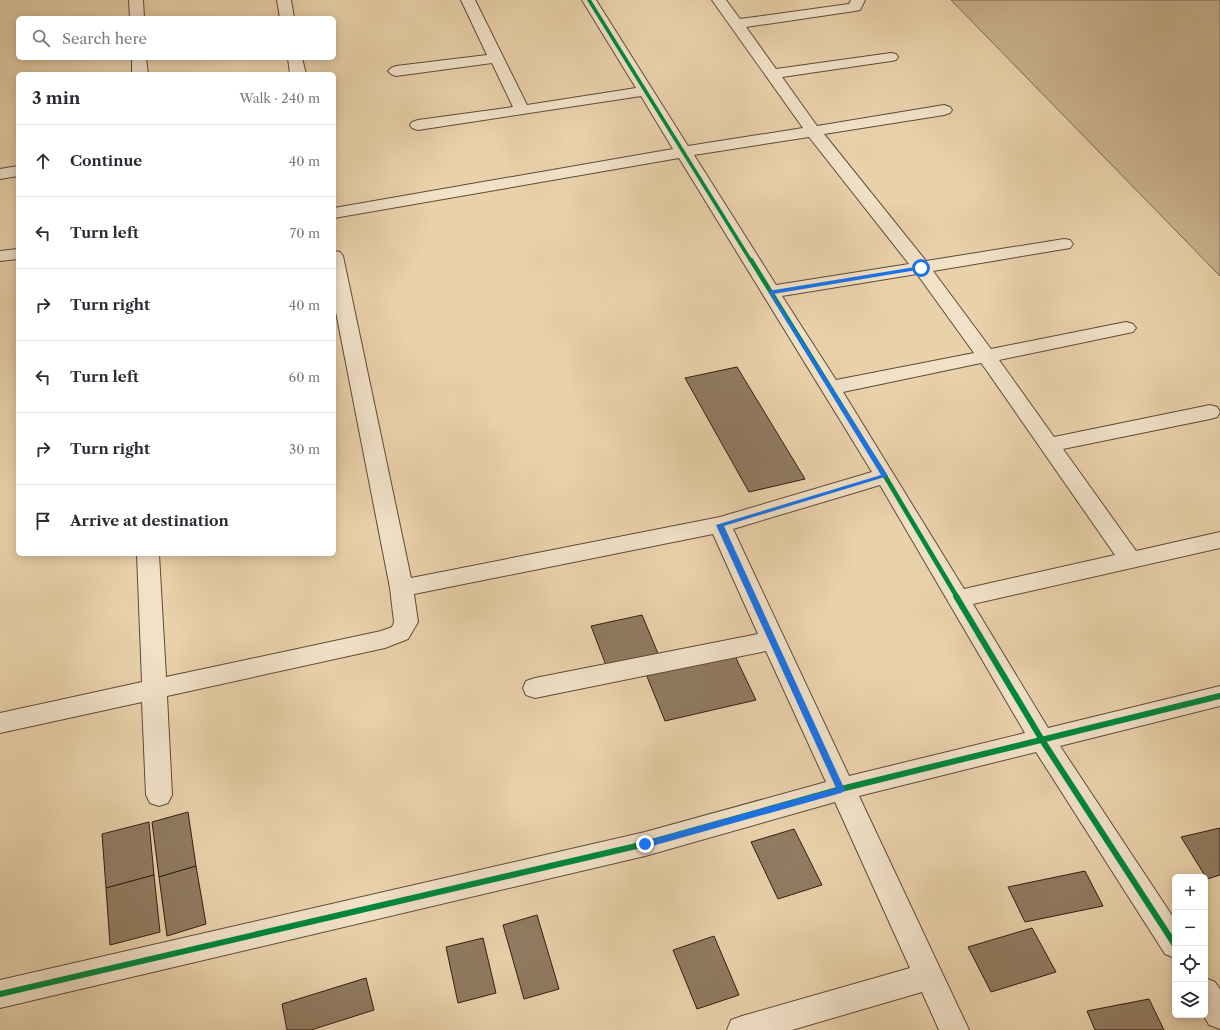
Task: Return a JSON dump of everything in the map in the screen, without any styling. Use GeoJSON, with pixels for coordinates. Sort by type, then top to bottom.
{"type":"FeatureCollection","features":[{"type":"Feature","properties":{"kind":"street"},"geometry":{"type":"LineString","coordinates":[[136,0],[137,16]]}},
{"type":"Feature","properties":{"kind":"street"},"geometry":{"type":"LineString","coordinates":[[284,0],[287,16]]}},
{"type":"Feature","properties":{"kind":"street"},"geometry":{"type":"LineString","coordinates":[[468,0],[522,110]]}},
{"type":"Feature","properties":{"kind":"street"},"geometry":{"type":"LineString","coordinates":[[588,0],[885,476],[1042,740],[1172,941]]}},
{"type":"Feature","properties":{"kind":"street"},"geometry":{"type":"LineString","coordinates":[[719,0],[813,131],[921,268],[987,357],[1130,560]]}},
{"type":"Feature","properties":{"kind":"street"},"geometry":{"type":"LineString","coordinates":[[736,24],[855,7],[858,0]]}},
{"type":"Feature","properties":{"kind":"street"},"geometry":{"type":"LineString","coordinates":[[772,74],[891,57]]}},
{"type":"Feature","properties":{"kind":"street"},"geometry":{"type":"LineString","coordinates":[[396,71],[497,58]]}},
{"type":"Feature","properties":{"kind":"street"},"geometry":{"type":"LineString","coordinates":[[139,60],[140,72]]}},
{"type":"Feature","properties":{"kind":"street"},"geometry":{"type":"LineString","coordinates":[[295,60],[298,72]]}},
{"type":"Feature","properties":{"kind":"street"},"geometry":{"type":"LineString","coordinates":[[418,124],[644,91]]}},
{"type":"Feature","properties":{"kind":"street"},"geometry":{"type":"LineString","coordinates":[[336,213],[683,152],[944,110]]}},
{"type":"Feature","properties":{"kind":"street"},"geometry":{"type":"LineString","coordinates":[[0,174],[16,171]]}},
{"type":"Feature","properties":{"kind":"street"},"geometry":{"type":"LineString","coordinates":[[770,292],[1064,244]]}},
{"type":"Feature","properties":{"kind":"street"},"geometry":{"type":"LineString","coordinates":[[0,256],[16,254]]}},
{"type":"Feature","properties":{"kind":"street"},"geometry":{"type":"LineString","coordinates":[[0,722],[386,639],[400,633],[406,622],[402,588],[336,266]]}},
{"type":"Feature","properties":{"kind":"street"},"geometry":{"type":"LineString","coordinates":[[830,388],[1126,328]]}},
{"type":"Feature","properties":{"kind":"street"},"geometry":{"type":"LineString","coordinates":[[1049,445],[1210,412]]}},
{"type":"Feature","properties":{"kind":"street"},"geometry":{"type":"LineString","coordinates":[[402,588],[720,525],[885,476]]}},
{"type":"Feature","properties":{"kind":"street"},"geometry":{"type":"LineString","coordinates":[[720,525],[841,790],[930,976],[954,1030]]}},
{"type":"Feature","properties":{"kind":"street"},"geometry":{"type":"LineString","coordinates":[[957,599],[1220,540]]}},
{"type":"Feature","properties":{"kind":"street"},"geometry":{"type":"LineString","coordinates":[[148,556],[159,795]]}},
{"type":"Feature","properties":{"kind":"street"},"geometry":{"type":"LineString","coordinates":[[535,688],[773,640]]}},
{"type":"Feature","properties":{"kind":"street"},"geometry":{"type":"LineString","coordinates":[[0,994],[645,844],[841,790],[1220,696]]}},
{"type":"Feature","properties":{"kind":"street"},"geometry":{"type":"LineString","coordinates":[[742,1030],[930,976]]}},
{"type":"Feature","properties":{"kind":"street"},"geometry":{"type":"LineString","coordinates":[[1208,997],[1220,1015]]}},
{"type":"Feature","properties":{"kind":"shaded area"},"geometry":{"type":"Polygon","coordinates":[[[951,0],[1220,0],[1220,276],[951,0]]]}},
{"type":"Feature","properties":{"kind":"building"},"geometry":{"type":"Polygon","coordinates":[[[737,367],[805,479],[749,492],[685,378],[737,367]]]}},
{"type":"Feature","properties":{"kind":"building"},"geometry":{"type":"Polygon","coordinates":[[[642,615],[659,656],[607,668],[591,626],[642,615]]]}},
{"type":"Feature","properties":{"kind":"building"},"geometry":{"type":"Polygon","coordinates":[[[734,654],[756,700],[665,721],[646,674],[734,654]]]}},
{"type":"Feature","properties":{"kind":"building"},"geometry":{"type":"Polygon","coordinates":[[[188,812],[196,866],[159,877],[152,822],[188,812]]]}},
{"type":"Feature","properties":{"kind":"building"},"geometry":{"type":"Polygon","coordinates":[[[149,822],[154,875],[106,888],[102,834],[149,822]]]}},
{"type":"Feature","properties":{"kind":"building"},"geometry":{"type":"Polygon","coordinates":[[[1220,828],[1220,875],[1208,879],[1208,874],[1204,874],[1181,837],[1220,828]]]}},
{"type":"Feature","properties":{"kind":"building"},"geometry":{"type":"Polygon","coordinates":[[[794,829],[822,885],[778,899],[751,842],[794,829]]]}},
{"type":"Feature","properties":{"kind":"building"},"geometry":{"type":"Polygon","coordinates":[[[196,866],[206,924],[167,936],[159,877],[196,866]]]}},
{"type":"Feature","properties":{"kind":"building"},"geometry":{"type":"Polygon","coordinates":[[[1085,871],[1103,906],[1025,922],[1008,887],[1085,871]]]}},
{"type":"Feature","properties":{"kind":"building"},"geometry":{"type":"Polygon","coordinates":[[[154,875],[160,932],[110,945],[106,888],[154,875]]]}},
{"type":"Feature","properties":{"kind":"building"},"geometry":{"type":"Polygon","coordinates":[[[537,915],[559,989],[524,999],[503,925],[537,915]]]}},
{"type":"Feature","properties":{"kind":"building"},"geometry":{"type":"Polygon","coordinates":[[[1032,928],[1056,972],[991,992],[968,947],[1032,928]]]}},
{"type":"Feature","properties":{"kind":"building"},"geometry":{"type":"Polygon","coordinates":[[[714,936],[739,995],[697,1009],[673,950],[714,936]]]}},
{"type":"Feature","properties":{"kind":"building"},"geometry":{"type":"Polygon","coordinates":[[[483,938],[496,993],[458,1003],[446,947],[483,938]]]}},
{"type":"Feature","properties":{"kind":"building"},"geometry":{"type":"Polygon","coordinates":[[[366,978],[374,1010],[311,1030],[287,1030],[282,1004],[366,978]]]}},
{"type":"Feature","properties":{"kind":"building"},"geometry":{"type":"Polygon","coordinates":[[[1149,999],[1164,1030],[1095,1030],[1087,1011],[1149,999]]]}},
{"type":"Feature","properties":{"kind":"cycle path"},"geometry":{"type":"LineString","coordinates":[[589,0],[885,476],[1042,740],[1172,940]]}},
{"type":"Feature","properties":{"kind":"cycle path"},"geometry":{"type":"LineString","coordinates":[[0,994],[645,844],[841,789],[1220,696]]}},
{"type":"Feature","properties":{"kind":"route"},"geometry":{"type":"LineString","coordinates":[[645,844],[841,790],[720,525],[885,476],[770,292],[921,268]]}}]}
